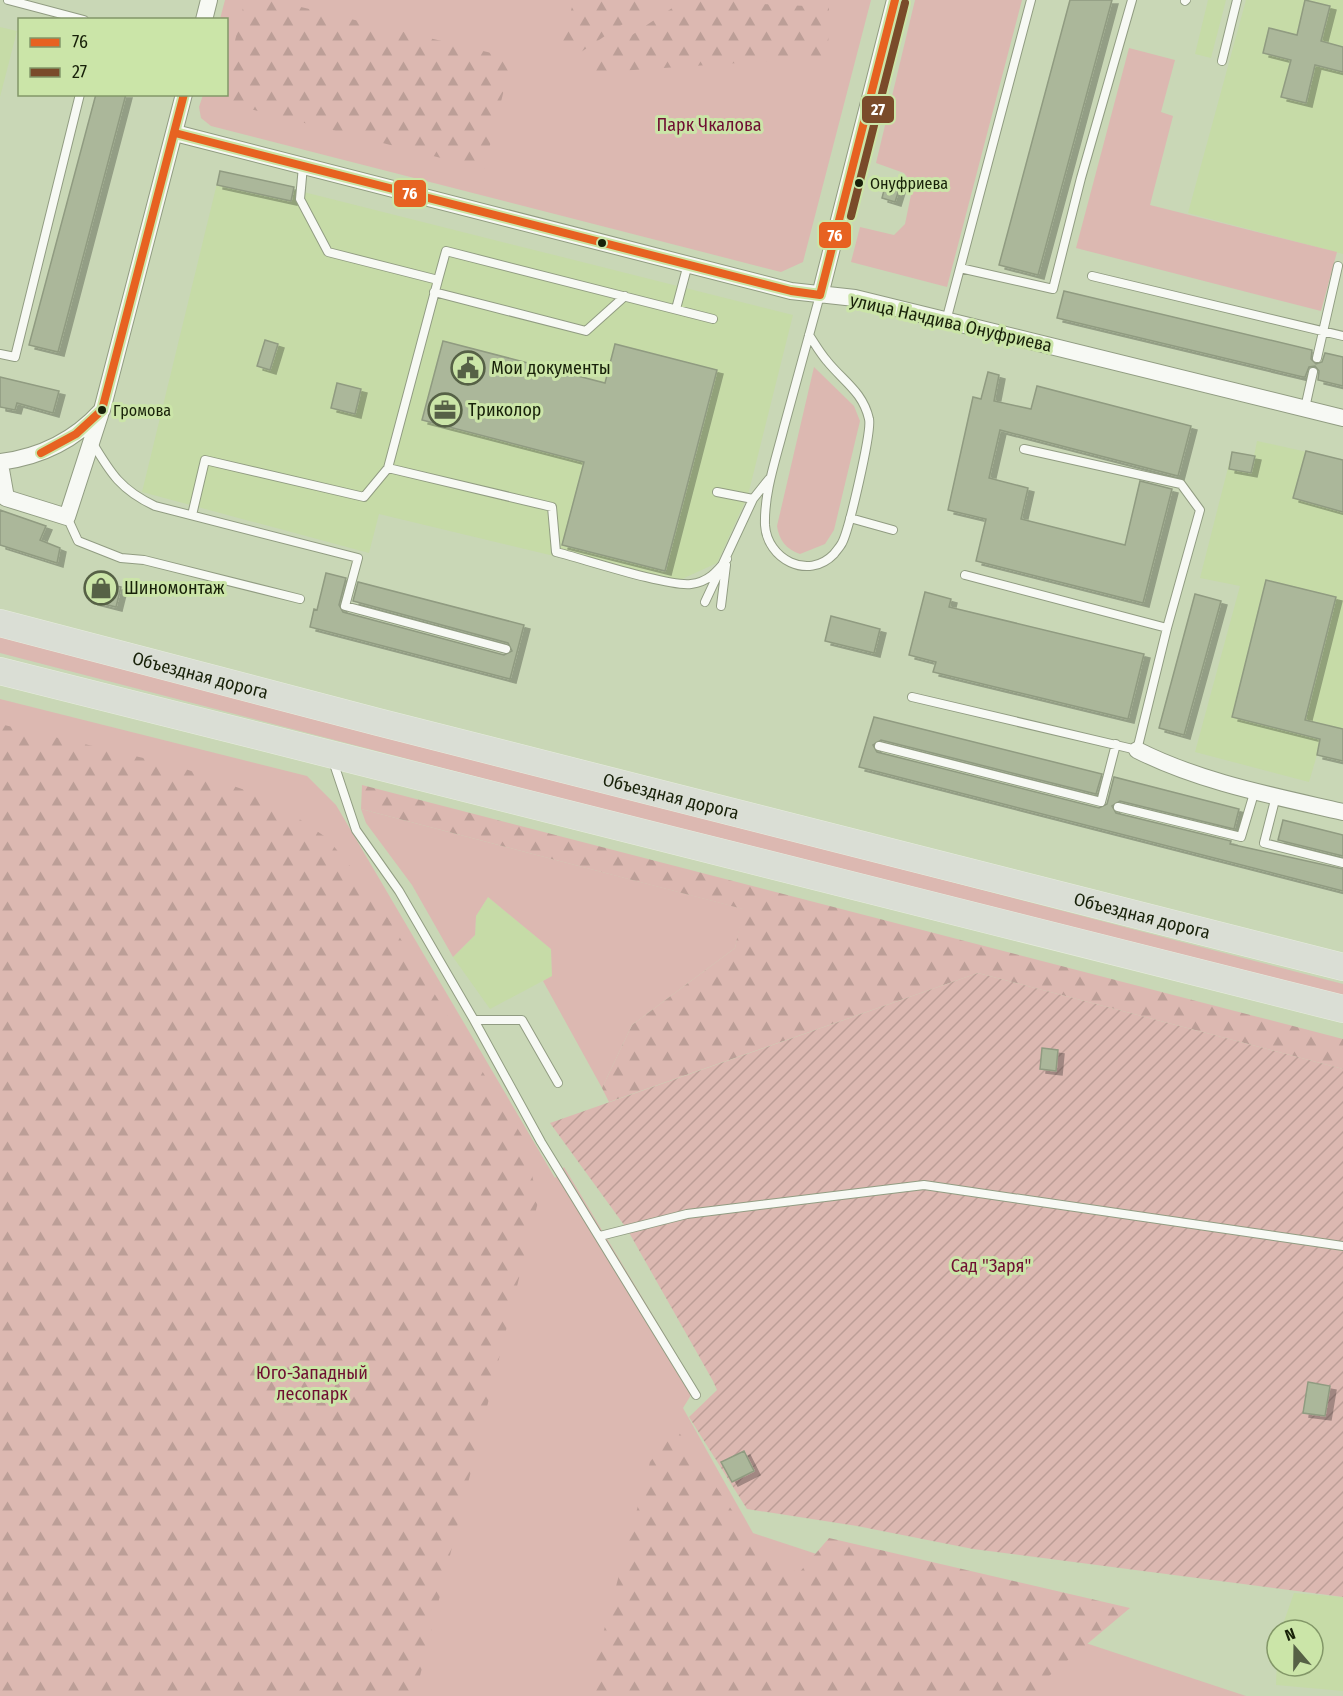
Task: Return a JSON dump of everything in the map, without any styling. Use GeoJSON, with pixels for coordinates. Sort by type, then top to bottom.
{"type":"FeatureCollection","features":[{"type":"Feature","properties":{"kind":"main road","name":"Объездная дорога"},"geometry":{"type":"LineString","coordinates":[[0,623],[390,725],[1343,967]]}},
{"type":"Feature","properties":{"kind":"main road"},"geometry":{"type":"LineString","coordinates":[[0,671],[332,758],[968,912],[1343,1009]]}},
{"type":"Feature","properties":{"kind":"street"},"geometry":{"type":"LineString","coordinates":[[204,18],[209,0]]}},
{"type":"Feature","properties":{"kind":"street"},"geometry":{"type":"LineString","coordinates":[[820,295],[896,0]]}},
{"type":"Feature","properties":{"kind":"street"},"geometry":{"type":"LineString","coordinates":[[102,410],[76,434],[41,453],[0,463],[2,488],[6,498],[67,518],[102,410],[184,96]]}},
{"type":"Feature","properties":{"kind":"street","name":"улица Начдива Онуфриева"},"geometry":{"type":"LineString","coordinates":[[175,133],[791,291],[855,298],[1343,418]]}},
{"type":"Feature","properties":{"kind":"street"},"geometry":{"type":"LineString","coordinates":[[1137,750],[1168,766],[1343,812]]}},
{"type":"Feature","properties":{"kind":"lane"},"geometry":{"type":"LineString","coordinates":[[8,0],[76,18]]}},
{"type":"Feature","properties":{"kind":"lane"},"geometry":{"type":"LineString","coordinates":[[946,321],[1031,0]]}},
{"type":"Feature","properties":{"kind":"lane"},"geometry":{"type":"LineString","coordinates":[[960,268],[1053,289],[1081,178],[1132,0]]}},
{"type":"Feature","properties":{"kind":"lane"},"geometry":{"type":"LineString","coordinates":[[1222,61],[1237,0]]}},
{"type":"Feature","properties":{"kind":"lane"},"geometry":{"type":"LineString","coordinates":[[0,354],[15,357],[80,96]]}},
{"type":"Feature","properties":{"kind":"lane"},"geometry":{"type":"LineString","coordinates":[[303,166],[300,199],[328,252],[438,280]]}},
{"type":"Feature","properties":{"kind":"lane"},"geometry":{"type":"LineString","coordinates":[[192,516],[205,460],[364,496],[388,468],[446,251],[713,319]]}},
{"type":"Feature","properties":{"kind":"lane"},"geometry":{"type":"LineString","coordinates":[[676,309],[688,264]]}},
{"type":"Feature","properties":{"kind":"lane"},"geometry":{"type":"LineString","coordinates":[[1317,358],[1338,266]]}},
{"type":"Feature","properties":{"kind":"lane"},"geometry":{"type":"LineString","coordinates":[[1092,276],[1343,336]]}},
{"type":"Feature","properties":{"kind":"lane"},"geometry":{"type":"LineString","coordinates":[[434,292],[586,331],[625,296]]}},
{"type":"Feature","properties":{"kind":"lane"},"geometry":{"type":"LineString","coordinates":[[809,335],[827,362],[859,393],[870,421],[850,518],[842,543],[832,556],[814,566],[798,566],[782,560],[772,547],[765,528],[766,504],[771,476],[809,335],[820,295]]}},
{"type":"Feature","properties":{"kind":"lane"},"geometry":{"type":"LineString","coordinates":[[1305,408],[1313,372]]}},
{"type":"Feature","properties":{"kind":"lane"},"geometry":{"type":"LineString","coordinates":[[92,442],[108,469],[132,495],[155,506],[358,558],[345,606],[506,649]]}},
{"type":"Feature","properties":{"kind":"lane"},"geometry":{"type":"LineString","coordinates":[[912,697],[1137,750],[1167,628],[1200,510],[1181,484],[1024,449]]}},
{"type":"Feature","properties":{"kind":"lane"},"geometry":{"type":"LineString","coordinates":[[388,468],[552,507],[556,552],[679,584],[701,582],[710,577],[727,559]]}},
{"type":"Feature","properties":{"kind":"lane"},"geometry":{"type":"LineString","coordinates":[[705,602],[753,499],[771,476]]}},
{"type":"Feature","properties":{"kind":"lane"},"geometry":{"type":"LineString","coordinates":[[717,492],[753,499]]}},
{"type":"Feature","properties":{"kind":"lane"},"geometry":{"type":"LineString","coordinates":[[67,518],[78,541],[121,558],[144,560],[300,599]]}},
{"type":"Feature","properties":{"kind":"lane"},"geometry":{"type":"LineString","coordinates":[[850,518],[893,530]]}},
{"type":"Feature","properties":{"kind":"lane"},"geometry":{"type":"LineString","coordinates":[[721,606],[727,559]]}},
{"type":"Feature","properties":{"kind":"lane"},"geometry":{"type":"LineString","coordinates":[[965,575],[1167,628]]}},
{"type":"Feature","properties":{"kind":"lane"},"geometry":{"type":"LineString","coordinates":[[879,746],[1101,802],[1116,744]]}},
{"type":"Feature","properties":{"kind":"lane"},"geometry":{"type":"LineString","coordinates":[[332,758],[357,830],[399,891],[474,1020],[540,1142],[696,1395]]}},
{"type":"Feature","properties":{"kind":"lane"},"geometry":{"type":"LineString","coordinates":[[1118,807],[1241,837],[1255,790]]}},
{"type":"Feature","properties":{"kind":"lane"},"geometry":{"type":"LineString","coordinates":[[1276,796],[1264,843],[1343,863]]}},
{"type":"Feature","properties":{"kind":"lane"},"geometry":{"type":"LineString","coordinates":[[474,1020],[522,1020],[558,1083]]}},
{"type":"Feature","properties":{"kind":"lane"},"geometry":{"type":"LineString","coordinates":[[600,1236],[687,1214],[924,1185],[1343,1246]]}},
{"type":"Feature","properties":{"kind":"shaded area"},"geometry":{"type":"Polygon","coordinates":[[[1208,0],[1226,0],[1211,58],[1195,54],[1208,0]]]}},
{"type":"Feature","properties":{"kind":"shaded area"},"geometry":{"type":"Polygon","coordinates":[[[1246,0],[1343,0],[1343,254],[1188,213],[1246,0]]]}},
{"type":"Feature","properties":{"kind":"shaded area"},"geometry":{"type":"Polygon","coordinates":[[[0,27],[17,31],[0,97],[0,27]]]}},
{"type":"Feature","properties":{"kind":"shaded area"},"geometry":{"type":"Polygon","coordinates":[[[220,171],[793,315],[748,495],[717,563],[671,584],[379,514],[369,553],[142,492],[220,171]]]}},
{"type":"Feature","properties":{"kind":"shaded area"},"geometry":{"type":"Polygon","coordinates":[[[1257,441],[1343,460],[1343,761],[1317,755],[1309,782],[1195,752],[1240,586],[1200,578],[1232,452],[1254,456],[1257,441]]]}},
{"type":"Feature","properties":{"kind":"shaded area"},"geometry":{"type":"Polygon","coordinates":[[[488,897],[551,949],[552,976],[490,1009],[453,957],[475,935],[476,916],[488,897]]]}},
{"type":"Feature","properties":{"kind":"shaded area"},"geometry":{"type":"Polygon","coordinates":[[[1294,1593],[1343,1597],[1343,1691],[1276,1685],[1276,1678],[1325,1678],[1325,1618],[1285,1618],[1294,1593]]]}},
{"type":"Feature","properties":{"kind":"green space","name":"Парк Чкалова"},"geometry":{"type":"Polygon","coordinates":[[[225,0],[871,0],[803,262],[781,272],[211,126],[201,118],[199,107],[203,96],[228,96],[228,18],[220,18],[225,0]]]}},
{"type":"Feature","properties":{"kind":"green space"},"geometry":{"type":"Polygon","coordinates":[[[245,0],[272,0],[512,58],[484,169],[219,101],[221,96],[228,96],[228,69],[245,0]]]}},
{"type":"Feature","properties":{"kind":"green space"},"geometry":{"type":"Polygon","coordinates":[[[574,0],[659,0],[554,70],[574,0]]]}},
{"type":"Feature","properties":{"kind":"green space"},"geometry":{"type":"Polygon","coordinates":[[[684,0],[742,0],[739,3],[829,7],[828,57],[574,74],[684,0]]]}},
{"type":"Feature","properties":{"kind":"green space"},"geometry":{"type":"Polygon","coordinates":[[[915,0],[1022,0],[947,287],[851,262],[860,227],[894,235],[905,224],[913,185],[904,173],[876,163],[915,0]]]}},
{"type":"Feature","properties":{"kind":"green space"},"geometry":{"type":"Polygon","coordinates":[[[1129,48],[1175,60],[1161,112],[1173,116],[1150,205],[1337,252],[1321,311],[1076,248],[1129,48]]]}},
{"type":"Feature","properties":{"kind":"green space"},"geometry":{"type":"Polygon","coordinates":[[[814,367],[854,406],[860,421],[834,530],[825,544],[800,554],[784,543],[779,536],[777,526],[814,367]]]}},
{"type":"Feature","properties":{"kind":"green space"},"geometry":{"type":"Polygon","coordinates":[[[0,634],[1343,984],[1343,1002],[0,653],[0,634]]]}},
{"type":"Feature","properties":{"kind":"green space","name":"Юго-Западный лесопарк"},"geometry":{"type":"Polygon","coordinates":[[[0,699],[307,776],[336,805],[555,1178],[564,1167],[696,1387],[683,1408],[753,1533],[1246,1696],[0,1696],[0,699]]]}},
{"type":"Feature","properties":{"kind":"green space","name":"Юго-Западный лесопарк"},"geometry":{"type":"Polygon","coordinates":[[[0,724],[177,766],[270,799],[327,838],[373,894],[524,1139],[538,1202],[415,1696],[0,1696],[0,724]]]}},
{"type":"Feature","properties":{"kind":"green space"},"geometry":{"type":"Polygon","coordinates":[[[362,785],[1343,1039],[1343,1069],[978,973],[609,1102],[602,1088],[632,1025],[735,948],[743,909],[361,809],[362,785]]]}},
{"type":"Feature","properties":{"kind":"green space"},"geometry":{"type":"Polygon","coordinates":[[[361,809],[744,909],[735,948],[632,1025],[602,1088],[543,981],[552,976],[551,949],[488,897],[476,916],[475,935],[453,957],[412,885],[366,823],[361,809]]]}},
{"type":"Feature","properties":{"kind":"green space","name":"Сад \"Заря\""},"geometry":{"type":"Polygon","coordinates":[[[978,973],[1343,1069],[1343,1597],[973,1549],[857,1526],[747,1509],[689,1417],[717,1390],[713,1381],[627,1229],[550,1123],[978,973]]]}},
{"type":"Feature","properties":{"kind":"green space"},"geometry":{"type":"Polygon","coordinates":[[[676,1428],[742,1525],[798,1574],[829,1538],[1130,1608],[1049,1676],[1060,1696],[586,1696],[650,1462],[676,1428]]]}},
{"type":"Feature","properties":{"kind":"building"},"geometry":{"type":"Polygon","coordinates":[[[1070,0],[1112,0],[1038,275],[999,265],[1070,0]]]}},
{"type":"Feature","properties":{"kind":"building"},"geometry":{"type":"Polygon","coordinates":[[[1305,0],[1330,6],[1321,41],[1343,47],[1343,72],[1315,65],[1306,103],[1281,97],[1291,60],[1263,53],[1269,28],[1297,35],[1305,0]]]}},
{"type":"Feature","properties":{"kind":"building"},"geometry":{"type":"Polygon","coordinates":[[[95,96],[125,96],[58,352],[29,345],[95,96]]]}},
{"type":"Feature","properties":{"kind":"building"},"geometry":{"type":"Polygon","coordinates":[[[220,171],[294,187],[291,201],[217,185],[220,171]]]}},
{"type":"Feature","properties":{"kind":"building"},"geometry":{"type":"Polygon","coordinates":[[[887,179],[901,183],[895,202],[882,198],[887,179]]]}},
{"type":"Feature","properties":{"kind":"building"},"geometry":{"type":"Polygon","coordinates":[[[1064,291],[1312,350],[1311,359],[1316,364],[1322,362],[1325,353],[1343,357],[1343,386],[1318,380],[1319,371],[1315,366],[1309,367],[1303,377],[1057,318],[1064,291]]]}},
{"type":"Feature","properties":{"kind":"building"},"geometry":{"type":"Polygon","coordinates":[[[265,340],[278,344],[270,370],[257,366],[265,340]]]}},
{"type":"Feature","properties":{"kind":"building"},"geometry":{"type":"Polygon","coordinates":[[[443,341],[605,383],[615,344],[717,370],[665,571],[562,545],[584,462],[422,420],[443,341]]]}},
{"type":"Feature","properties":{"kind":"building"},"geometry":{"type":"Polygon","coordinates":[[[988,372],[999,375],[994,401],[1031,409],[1037,386],[1191,426],[1178,476],[1000,430],[989,478],[1028,488],[1021,519],[1125,545],[1140,481],[1172,489],[1143,603],[976,561],[986,519],[948,510],[973,397],[981,399],[988,372]]]}},
{"type":"Feature","properties":{"kind":"building"},"geometry":{"type":"Polygon","coordinates":[[[0,377],[59,391],[53,413],[17,403],[15,410],[0,407],[0,377]]]}},
{"type":"Feature","properties":{"kind":"building"},"geometry":{"type":"Polygon","coordinates":[[[337,383],[361,389],[355,414],[331,408],[337,383]]]}},
{"type":"Feature","properties":{"kind":"building"},"geometry":{"type":"Polygon","coordinates":[[[1306,451],[1343,460],[1343,512],[1293,498],[1306,451]]]}},
{"type":"Feature","properties":{"kind":"building"},"geometry":{"type":"Polygon","coordinates":[[[1232,452],[1255,456],[1251,473],[1229,469],[1232,452]]]}},
{"type":"Feature","properties":{"kind":"building"},"geometry":{"type":"Polygon","coordinates":[[[0,510],[46,526],[40,540],[60,548],[57,563],[0,545],[0,510]]]}},
{"type":"Feature","properties":{"kind":"building"},"geometry":{"type":"Polygon","coordinates":[[[326,573],[346,578],[339,605],[343,612],[504,655],[512,651],[508,643],[353,601],[358,582],[524,625],[510,679],[310,627],[314,609],[317,610],[326,573]]]}},
{"type":"Feature","properties":{"kind":"building"},"geometry":{"type":"Polygon","coordinates":[[[1266,580],[1336,597],[1305,720],[1343,729],[1343,761],[1317,755],[1320,739],[1232,717],[1266,580]]]}},
{"type":"Feature","properties":{"kind":"building"},"geometry":{"type":"Polygon","coordinates":[[[98,581],[121,587],[116,607],[92,601],[98,581]]]}},
{"type":"Feature","properties":{"kind":"building"},"geometry":{"type":"Polygon","coordinates":[[[925,592],[951,599],[949,607],[1144,654],[1128,719],[933,672],[936,662],[909,655],[925,592]]]}},
{"type":"Feature","properties":{"kind":"building"},"geometry":{"type":"Polygon","coordinates":[[[1195,594],[1221,601],[1184,735],[1159,728],[1195,594]]]}},
{"type":"Feature","properties":{"kind":"building"},"geometry":{"type":"Polygon","coordinates":[[[831,616],[880,629],[874,653],[825,641],[831,616]]]}},
{"type":"Feature","properties":{"kind":"building"},"geometry":{"type":"Polygon","coordinates":[[[874,717],[1102,774],[1096,794],[881,740],[873,745],[877,752],[1099,808],[1107,804],[1114,777],[1239,809],[1234,829],[1120,801],[1112,806],[1116,813],[1231,841],[1230,844],[1343,869],[1343,891],[859,767],[874,717]]]}},
{"type":"Feature","properties":{"kind":"building"},"geometry":{"type":"Polygon","coordinates":[[[1283,820],[1343,835],[1343,856],[1278,840],[1283,820]]]}},
{"type":"Feature","properties":{"kind":"building"},"geometry":{"type":"Polygon","coordinates":[[[1042,1048],[1058,1050],[1056,1071],[1040,1069],[1042,1048]]]}},
{"type":"Feature","properties":{"kind":"building"},"geometry":{"type":"Polygon","coordinates":[[[1308,1382],[1330,1386],[1325,1416],[1303,1413],[1308,1382]]]}},
{"type":"Feature","properties":{"kind":"building"},"geometry":{"type":"Polygon","coordinates":[[[744,1451],[754,1471],[732,1482],[721,1462],[744,1451]]]}},
{"type":"Feature","properties":{"kind":"transit line","name":"76"},"geometry":{"type":"LineString","coordinates":[[175,133],[791,291],[820,295],[895,0]]}},
{"type":"Feature","properties":{"kind":"transit line","name":"27"},"geometry":{"type":"LineString","coordinates":[[851,216],[905,3]]}},
{"type":"Feature","properties":{"kind":"transit line","name":"76"},"geometry":{"type":"LineString","coordinates":[[41,453],[76,434],[102,410],[183,96]]}},
{"type":"Feature","properties":{"kind":"place","name":"Онуфриева"},"geometry":{"type":"Point","coordinates":[859,183]}},
{"type":"Feature","properties":{"kind":"place","name":"Мои документы"},"geometry":{"type":"Point","coordinates":[468,368]}},
{"type":"Feature","properties":{"kind":"place","name":"Громова"},"geometry":{"type":"Point","coordinates":[102,410]}},
{"type":"Feature","properties":{"kind":"place","name":"Триколор"},"geometry":{"type":"Point","coordinates":[445,410]}},
{"type":"Feature","properties":{"kind":"place","name":"Шиномонтаж"},"geometry":{"type":"Point","coordinates":[101,588]}}]}
